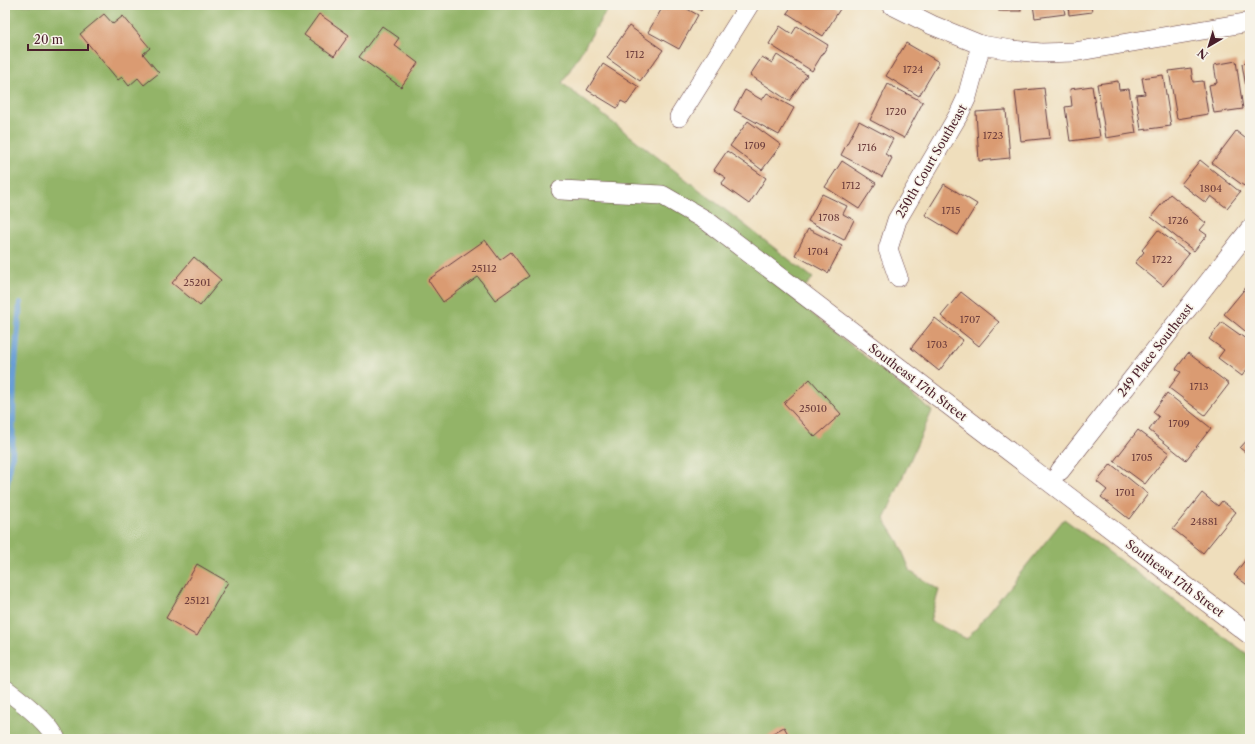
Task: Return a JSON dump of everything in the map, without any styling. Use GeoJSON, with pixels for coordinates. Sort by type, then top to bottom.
{"type":"FeatureCollection","features":[{"type":"Feature","properties":{"kind":"street"},"geometry":{"type":"LineString","coordinates":[[679,117],[749,5]]}},
{"type":"Feature","properties":{"kind":"street"},"geometry":{"type":"LineString","coordinates":[[892,5],[932,25],[982,44],[1012,50],[1041,53],[1074,52],[1250,22]]}},
{"type":"Feature","properties":{"kind":"street","name":"250th Court Southeast"},"geometry":{"type":"LineString","coordinates":[[898,276],[888,249],[896,220],[959,114],[967,97],[982,44]]}},
{"type":"Feature","properties":{"kind":"street","name":"Southeast 17th Street"},"geometry":{"type":"LineString","coordinates":[[561,190],[662,195],[707,221],[1250,636]]}},
{"type":"Feature","properties":{"kind":"street","name":"249 Place Southeast"},"geometry":{"type":"LineString","coordinates":[[1060,471],[1250,229]]}},
{"type":"Feature","properties":{"kind":"street"},"geometry":{"type":"LineString","coordinates":[[5,688],[53,732],[56,739]]}},
{"type":"Feature","properties":{"kind":"green space"},"geometry":{"type":"Polygon","coordinates":[[[5,5],[610,5],[562,83],[813,278],[794,299],[932,411],[884,519],[898,541],[911,572],[939,590],[930,621],[967,639],[1064,519],[1250,656],[1250,739],[5,739],[5,5]]]}},
{"type":"Feature","properties":{"kind":"building"},"geometry":{"type":"Polygon","coordinates":[[[664,5],[680,5],[698,15],[679,49],[648,32],[664,5]]]}},
{"type":"Feature","properties":{"kind":"building"},"geometry":{"type":"Polygon","coordinates":[[[692,5],[705,5],[701,11],[692,5]]]}},
{"type":"Feature","properties":{"kind":"building"},"geometry":{"type":"Polygon","coordinates":[[[793,5],[833,5],[840,9],[823,36],[787,13],[793,5]]]}},
{"type":"Feature","properties":{"kind":"building"},"geometry":{"type":"Polygon","coordinates":[[[999,5],[1021,5],[1021,11],[999,11],[999,5]]]}},
{"type":"Feature","properties":{"kind":"building"},"geometry":{"type":"Polygon","coordinates":[[[1033,5],[1063,5],[1065,14],[1035,18],[1033,5]]]}},
{"type":"Feature","properties":{"kind":"building"},"geometry":{"type":"Polygon","coordinates":[[[1068,5],[1091,5],[1092,12],[1069,15],[1068,5]]]}},
{"type":"Feature","properties":{"kind":"building"},"geometry":{"type":"Polygon","coordinates":[[[104,14],[113,24],[123,16],[150,48],[143,54],[159,73],[144,85],[138,78],[129,86],[122,77],[118,80],[80,34],[104,14]]]}},
{"type":"Feature","properties":{"kind":"building"},"geometry":{"type":"Polygon","coordinates":[[[319,14],[349,35],[334,56],[304,35],[319,14]]]}},
{"type":"Feature","properties":{"kind":"building"},"geometry":{"type":"Polygon","coordinates":[[[382,26],[399,38],[394,45],[418,63],[401,87],[359,57],[382,26]]]}},
{"type":"Feature","properties":{"kind":"building"},"geometry":{"type":"Polygon","coordinates":[[[629,26],[663,50],[640,81],[607,58],[629,26]]]}},
{"type":"Feature","properties":{"kind":"building"},"geometry":{"type":"Polygon","coordinates":[[[780,26],[792,34],[797,26],[828,45],[812,71],[769,44],[780,26]]]}},
{"type":"Feature","properties":{"kind":"building"},"geometry":{"type":"Polygon","coordinates":[[[906,43],[939,62],[919,96],[886,76],[906,43]]]}},
{"type":"Feature","properties":{"kind":"building"},"geometry":{"type":"Polygon","coordinates":[[[777,55],[807,75],[789,101],[750,75],[762,57],[772,63],[777,55]]]}},
{"type":"Feature","properties":{"kind":"building"},"geometry":{"type":"Polygon","coordinates":[[[1236,61],[1243,109],[1214,113],[1209,85],[1217,83],[1214,65],[1236,61]]]}},
{"type":"Feature","properties":{"kind":"building"},"geometry":{"type":"Polygon","coordinates":[[[1250,62],[1250,105],[1249,105],[1242,64],[1250,62]]]}},
{"type":"Feature","properties":{"kind":"building"},"geometry":{"type":"Polygon","coordinates":[[[603,64],[639,87],[627,104],[621,101],[617,108],[587,90],[603,64]]]}},
{"type":"Feature","properties":{"kind":"building"},"geometry":{"type":"Polygon","coordinates":[[[1191,68],[1193,82],[1203,81],[1208,114],[1177,119],[1169,71],[1191,68]]]}},
{"type":"Feature","properties":{"kind":"building"},"geometry":{"type":"Polygon","coordinates":[[[1163,75],[1171,126],[1141,130],[1136,95],[1145,94],[1142,78],[1163,75]]]}},
{"type":"Feature","properties":{"kind":"building"},"geometry":{"type":"Polygon","coordinates":[[[1118,81],[1119,90],[1129,89],[1136,133],[1106,138],[1097,84],[1118,81]]]}},
{"type":"Feature","properties":{"kind":"building"},"geometry":{"type":"Polygon","coordinates":[[[888,84],[923,102],[904,138],[870,120],[888,84]]]}},
{"type":"Feature","properties":{"kind":"building"},"geometry":{"type":"Polygon","coordinates":[[[1092,86],[1100,137],[1070,141],[1065,107],[1072,106],[1070,89],[1092,86]]]}},
{"type":"Feature","properties":{"kind":"building"},"geometry":{"type":"Polygon","coordinates":[[[1044,88],[1050,138],[1021,141],[1015,91],[1044,88]]]}},
{"type":"Feature","properties":{"kind":"building"},"geometry":{"type":"Polygon","coordinates":[[[745,90],[762,100],[767,93],[794,108],[779,135],[734,110],[745,90]]]}},
{"type":"Feature","properties":{"kind":"building"},"geometry":{"type":"Polygon","coordinates":[[[1006,110],[1010,158],[979,161],[976,112],[1006,110]]]}},
{"type":"Feature","properties":{"kind":"building"},"geometry":{"type":"Polygon","coordinates":[[[748,121],[781,145],[762,170],[730,146],[748,121]]]}},
{"type":"Feature","properties":{"kind":"building"},"geometry":{"type":"Polygon","coordinates":[[[859,121],[893,139],[885,154],[892,158],[882,177],[841,155],[859,121]]]}},
{"type":"Feature","properties":{"kind":"building"},"geometry":{"type":"Polygon","coordinates":[[[1236,131],[1250,142],[1250,178],[1244,186],[1212,163],[1236,131]]]}},
{"type":"Feature","properties":{"kind":"building"},"geometry":{"type":"Polygon","coordinates":[[[727,151],[766,178],[749,204],[721,184],[726,178],[714,170],[727,151]]]}},
{"type":"Feature","properties":{"kind":"building"},"geometry":{"type":"Polygon","coordinates":[[[1200,160],[1240,192],[1227,208],[1211,196],[1206,203],[1181,184],[1200,160]]]}},
{"type":"Feature","properties":{"kind":"building"},"geometry":{"type":"Polygon","coordinates":[[[842,161],[876,183],[859,209],[825,187],[842,161]]]}},
{"type":"Feature","properties":{"kind":"building"},"geometry":{"type":"Polygon","coordinates":[[[944,184],[977,204],[958,235],[925,215],[944,184]]]}},
{"type":"Feature","properties":{"kind":"building"},"geometry":{"type":"Polygon","coordinates":[[[822,194],[847,206],[843,214],[854,220],[844,240],[808,221],[822,194]]]}},
{"type":"Feature","properties":{"kind":"building"},"geometry":{"type":"Polygon","coordinates":[[[1170,194],[1206,223],[1200,230],[1207,235],[1194,251],[1151,217],[1170,194]]]}},
{"type":"Feature","properties":{"kind":"building"},"geometry":{"type":"Polygon","coordinates":[[[808,229],[842,246],[828,273],[795,255],[808,229]]]}},
{"type":"Feature","properties":{"kind":"building"},"geometry":{"type":"Polygon","coordinates":[[[1158,230],[1189,254],[1163,286],[1135,263],[1144,252],[1142,250],[1158,230]]]}},
{"type":"Feature","properties":{"kind":"building"},"geometry":{"type":"Polygon","coordinates":[[[485,240],[500,260],[511,252],[529,276],[495,300],[478,277],[443,302],[428,280],[485,240]]]}},
{"type":"Feature","properties":{"kind":"building"},"geometry":{"type":"Polygon","coordinates":[[[194,257],[221,280],[200,306],[172,283],[194,257]]]}},
{"type":"Feature","properties":{"kind":"building"},"geometry":{"type":"Polygon","coordinates":[[[1248,285],[1250,286],[1250,335],[1224,314],[1248,285]]]}},
{"type":"Feature","properties":{"kind":"building"},"geometry":{"type":"Polygon","coordinates":[[[961,292],[999,322],[979,346],[941,316],[961,292]]]}},
{"type":"Feature","properties":{"kind":"building"},"geometry":{"type":"Polygon","coordinates":[[[935,318],[963,340],[939,371],[911,348],[935,318]]]}},
{"type":"Feature","properties":{"kind":"building"},"geometry":{"type":"Polygon","coordinates":[[[1222,322],[1250,342],[1250,365],[1242,376],[1218,358],[1224,350],[1209,339],[1222,322]]]}},
{"type":"Feature","properties":{"kind":"building"},"geometry":{"type":"Polygon","coordinates":[[[1188,353],[1229,384],[1205,415],[1169,388],[1181,372],[1176,369],[1188,353]]]}},
{"type":"Feature","properties":{"kind":"building"},"geometry":{"type":"Polygon","coordinates":[[[810,379],[841,414],[815,437],[784,403],[810,379]]]}},
{"type":"Feature","properties":{"kind":"building"},"geometry":{"type":"Polygon","coordinates":[[[1167,393],[1211,428],[1186,460],[1149,430],[1159,417],[1153,412],[1167,393]]]}},
{"type":"Feature","properties":{"kind":"building"},"geometry":{"type":"Polygon","coordinates":[[[1138,430],[1169,453],[1145,484],[1114,461],[1138,430]]]}},
{"type":"Feature","properties":{"kind":"building"},"geometry":{"type":"Polygon","coordinates":[[[1250,437],[1250,456],[1240,448],[1250,437]]]}},
{"type":"Feature","properties":{"kind":"building"},"geometry":{"type":"Polygon","coordinates":[[[1111,464],[1148,494],[1129,519],[1101,497],[1107,490],[1097,482],[1111,464]]]}},
{"type":"Feature","properties":{"kind":"building"},"geometry":{"type":"Polygon","coordinates":[[[1250,464],[1250,473],[1246,470],[1250,464]]]}},
{"type":"Feature","properties":{"kind":"building"},"geometry":{"type":"Polygon","coordinates":[[[1202,493],[1218,506],[1222,501],[1236,512],[1203,553],[1173,529],[1202,493]]]}},
{"type":"Feature","properties":{"kind":"building"},"geometry":{"type":"Polygon","coordinates":[[[1249,555],[1250,556],[1250,587],[1234,575],[1249,555]]]}},
{"type":"Feature","properties":{"kind":"building"},"geometry":{"type":"Polygon","coordinates":[[[197,564],[228,582],[197,636],[166,618],[197,564]]]}},
{"type":"Feature","properties":{"kind":"building"},"geometry":{"type":"Polygon","coordinates":[[[784,727],[791,739],[762,739],[784,727]]]}},
{"type":"Feature","properties":{"kind":"waterway"},"geometry":{"type":"LineString","coordinates":[[5,493],[12,455],[14,378],[20,303]]}}]}
